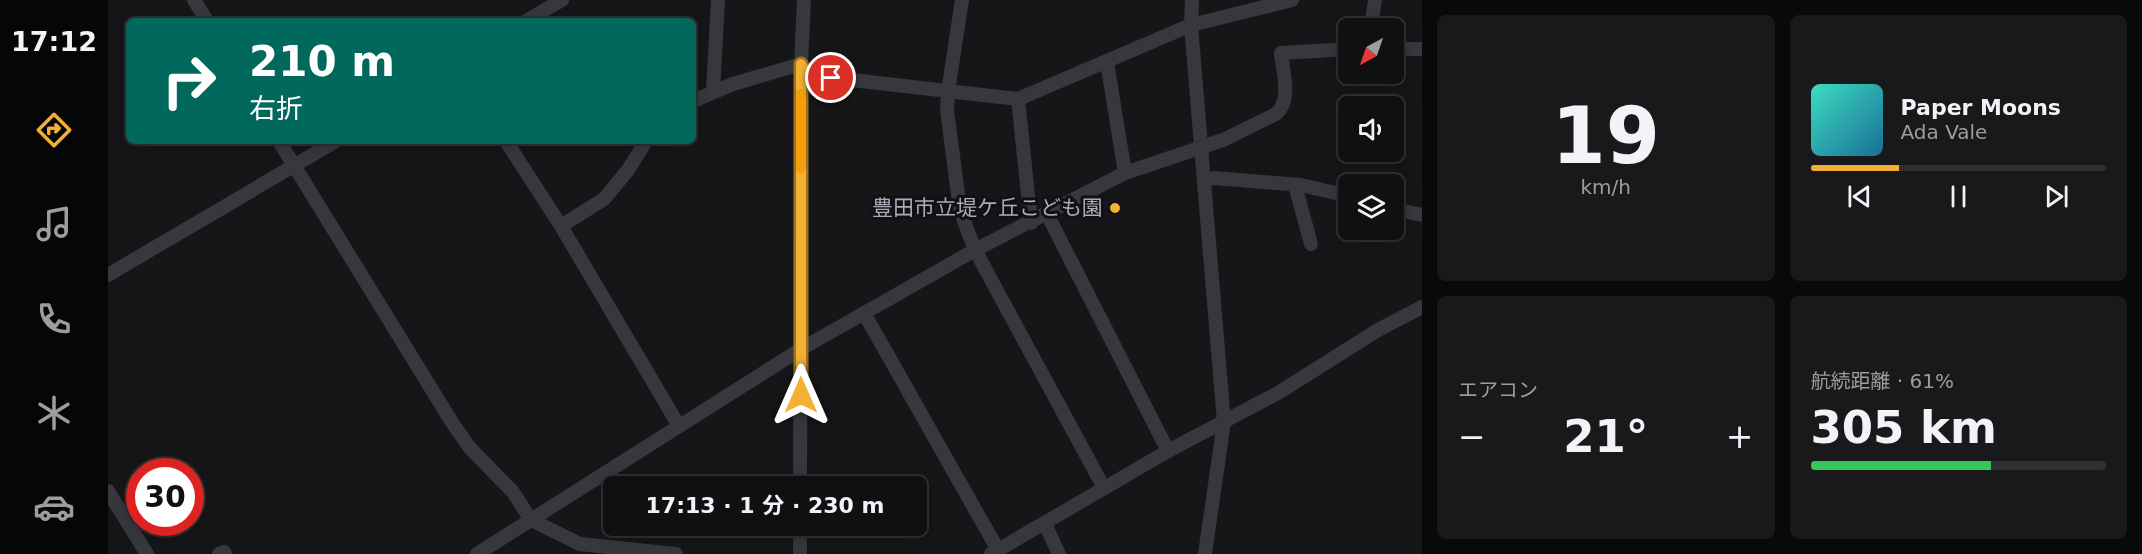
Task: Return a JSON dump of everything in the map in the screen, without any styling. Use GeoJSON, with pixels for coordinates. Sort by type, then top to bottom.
{"type":"FeatureCollection","features":[{"type":"Feature","properties":{"kind":"street"},"geometry":{"type":"LineString","coordinates":[[194,0],[205,18]]}},
{"type":"Feature","properties":{"kind":"street"},"geometry":{"type":"LineString","coordinates":[[531,18],[562,0]]}},
{"type":"Feature","properties":{"kind":"street"},"geometry":{"type":"LineString","coordinates":[[713,91],[718,0]]}},
{"type":"Feature","properties":{"kind":"street"},"geometry":{"type":"LineString","coordinates":[[800,476],[801,64],[804,0]]}},
{"type":"Feature","properties":{"kind":"street"},"geometry":{"type":"LineString","coordinates":[[962,0],[947,110],[960,210],[975,250],[1104,488]]}},
{"type":"Feature","properties":{"kind":"street"},"geometry":{"type":"LineString","coordinates":[[1192,0],[1191,25],[1200,147],[1224,422],[1205,554]]}},
{"type":"Feature","properties":{"kind":"street"},"geometry":{"type":"LineString","coordinates":[[801,64],[808,75],[1018,99],[1191,25],[1292,0]]}},
{"type":"Feature","properties":{"kind":"street"},"geometry":{"type":"LineString","coordinates":[[1372,18],[1375,0]]}},
{"type":"Feature","properties":{"kind":"street"},"geometry":{"type":"LineString","coordinates":[[1404,49],[1422,49]]}},
{"type":"Feature","properties":{"kind":"street"},"geometry":{"type":"LineString","coordinates":[[477,554],[801,349],[975,250],[1125,173],[1223,140],[1276,114],[1283,109],[1286,97],[1281,53],[1338,50]]}},
{"type":"Feature","properties":{"kind":"street"},"geometry":{"type":"LineString","coordinates":[[1107,62],[1125,173]]}},
{"type":"Feature","properties":{"kind":"street"},"geometry":{"type":"LineString","coordinates":[[696,99],[713,91],[801,64]]}},
{"type":"Feature","properties":{"kind":"street"},"geometry":{"type":"LineString","coordinates":[[1018,99],[1030,223]]}},
{"type":"Feature","properties":{"kind":"street"},"geometry":{"type":"LineString","coordinates":[[281,144],[453,424],[470,448],[513,492],[531,520],[580,544],[676,554]]}},
{"type":"Feature","properties":{"kind":"street"},"geometry":{"type":"LineString","coordinates":[[108,275],[331,144]]}},
{"type":"Feature","properties":{"kind":"street"},"geometry":{"type":"LineString","coordinates":[[508,144],[561,226],[679,426]]}},
{"type":"Feature","properties":{"kind":"street"},"geometry":{"type":"LineString","coordinates":[[561,226],[604,199],[628,170],[644,144]]}},
{"type":"Feature","properties":{"kind":"street"},"geometry":{"type":"LineString","coordinates":[[1204,180],[1214,178],[1295,185],[1338,194]]}},
{"type":"Feature","properties":{"kind":"street"},"geometry":{"type":"LineString","coordinates":[[1295,185],[1311,244]]}},
{"type":"Feature","properties":{"kind":"street"},"geometry":{"type":"LineString","coordinates":[[1404,211],[1422,215]]}},
{"type":"Feature","properties":{"kind":"street"},"geometry":{"type":"LineString","coordinates":[[1047,214],[1168,451]]}},
{"type":"Feature","properties":{"kind":"street"},"geometry":{"type":"LineString","coordinates":[[864,313],[994,552],[1168,451],[1278,393],[1378,330],[1422,307]]}},
{"type":"Feature","properties":{"kind":"street"},"geometry":{"type":"LineString","coordinates":[[108,491],[147,554]]}},
{"type":"Feature","properties":{"kind":"street"},"geometry":{"type":"LineString","coordinates":[[1045,524],[1059,554]]}},
{"type":"Feature","properties":{"kind":"street"},"geometry":{"type":"LineString","coordinates":[[800,536],[800,554]]}},
{"type":"Feature","properties":{"kind":"street"},"geometry":{"type":"LineString","coordinates":[[219,554],[224,552],[225,554]]}},
{"type":"Feature","properties":{"kind":"slow traffic"},"geometry":{"type":"LineString","coordinates":[[801,94],[801,168]]}},
{"type":"Feature","properties":{"kind":"place","name":"豊田市立堤ケ丘こども園"},"geometry":{"type":"Point","coordinates":[1115,208]}},
{"type":"Feature","properties":{"kind":"route"},"geometry":{"type":"LineString","coordinates":[[801,395],[801,64],[808,75],[831,78]]}}]}
